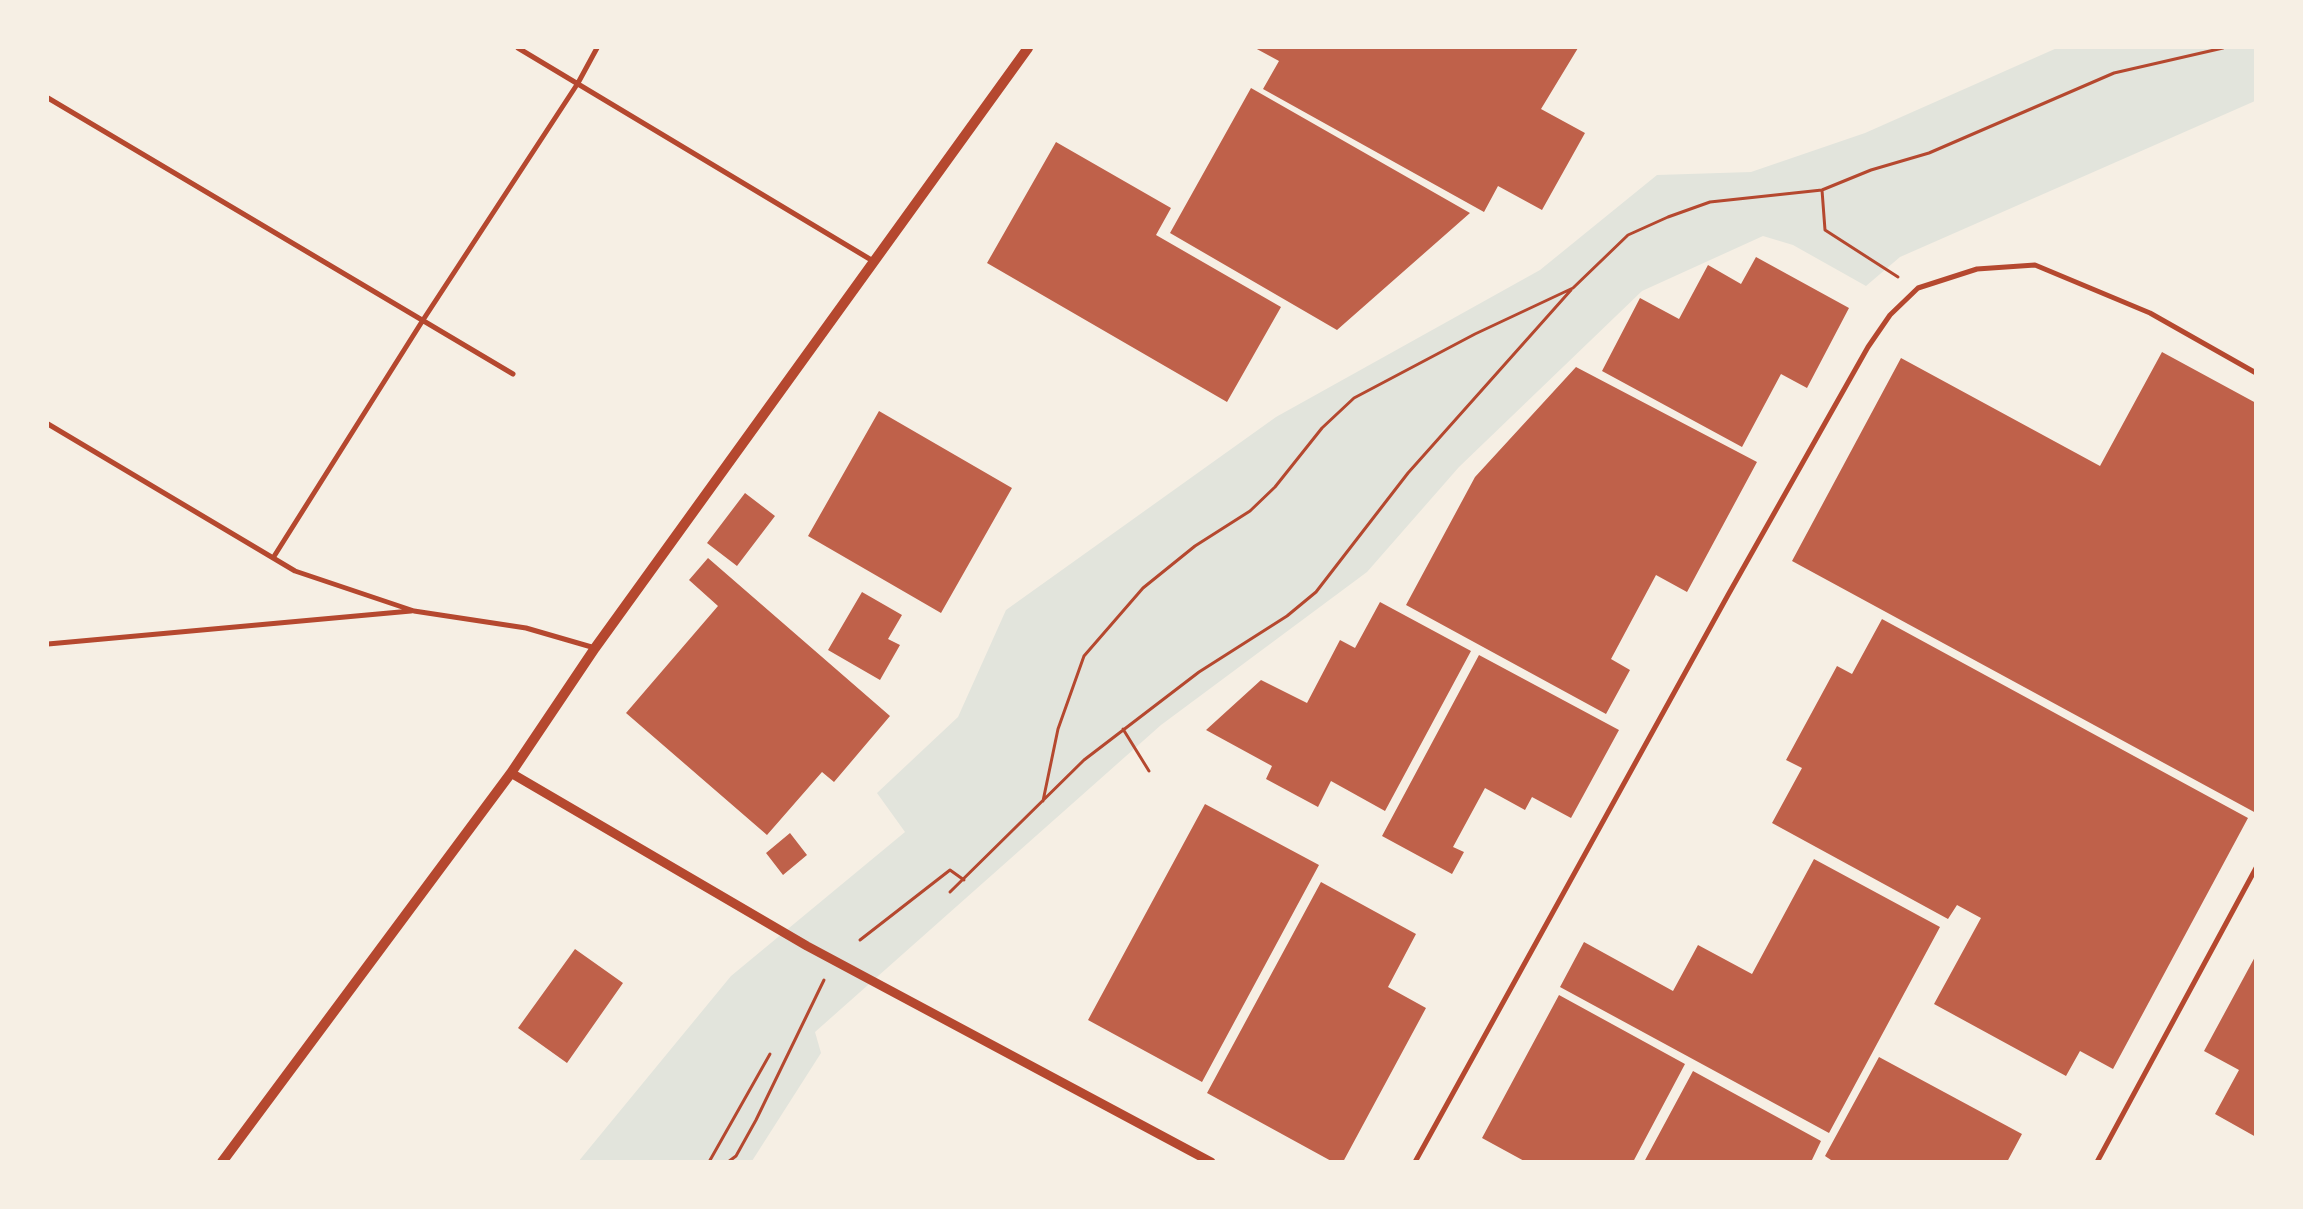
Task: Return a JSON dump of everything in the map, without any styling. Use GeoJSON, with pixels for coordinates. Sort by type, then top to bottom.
{"type":"FeatureCollection","features":[{"type":"Feature","properties":{"kind":"main road"},"geometry":{"type":"LineString","coordinates":[[222,1162],[511,773],[595,648],[1028,48]]}},
{"type":"Feature","properties":{"kind":"street"},"geometry":{"type":"LineString","coordinates":[[518,48],[873,261]]}},
{"type":"Feature","properties":{"kind":"street"},"geometry":{"type":"LineString","coordinates":[[274,558],[422,320],[578,83],[597,48]]}},
{"type":"Feature","properties":{"kind":"street"},"geometry":{"type":"LineString","coordinates":[[48,98],[513,374]]}},
{"type":"Feature","properties":{"kind":"street"},"geometry":{"type":"LineString","coordinates":[[1415,1162],[1723,604],[1864,356],[1890,315],[1918,288],[1977,270],[2035,265],[2150,313],[2256,372]]}},
{"type":"Feature","properties":{"kind":"street"},"geometry":{"type":"LineString","coordinates":[[48,424],[295,571],[414,611],[526,628],[595,648]]}},
{"type":"Feature","properties":{"kind":"street"},"geometry":{"type":"LineString","coordinates":[[48,644],[414,611]]}},
{"type":"Feature","properties":{"kind":"street"},"geometry":{"type":"LineString","coordinates":[[511,773],[807,946],[1210,1162]]}},
{"type":"Feature","properties":{"kind":"street"},"geometry":{"type":"LineString","coordinates":[[2097,1162],[2256,868]]}},
{"type":"Feature","properties":{"kind":"path"},"geometry":{"type":"LineString","coordinates":[[950,892],[1084,760],[1199,672],[1287,616],[1316,592],[1408,473],[1574,288],[1628,235],[1668,217],[1710,202],[1822,190],[1871,170],[1936,150],[2114,73],[2223,48]]}},
{"type":"Feature","properties":{"kind":"path"},"geometry":{"type":"LineString","coordinates":[[1822,190],[1825,230],[1888,271]]}},
{"type":"Feature","properties":{"kind":"path"},"geometry":{"type":"LineString","coordinates":[[1043,801],[1058,729],[1084,656],[1143,588],[1195,546],[1250,511],[1275,487],[1322,428],[1354,398],[1476,334],[1574,288]]}},
{"type":"Feature","properties":{"kind":"path"},"geometry":{"type":"LineString","coordinates":[[1123,729],[1150,771]]}},
{"type":"Feature","properties":{"kind":"path"},"geometry":{"type":"LineString","coordinates":[[860,940],[950,870],[964,880]]}},
{"type":"Feature","properties":{"kind":"path"},"geometry":{"type":"LineString","coordinates":[[728,1162],[736,1156],[756,1120],[824,980]]}},
{"type":"Feature","properties":{"kind":"path"},"geometry":{"type":"LineString","coordinates":[[709,1162],[770,1054]]}},
{"type":"Feature","properties":{"kind":"shaded area"},"geometry":{"type":"Polygon","coordinates":[[[2057,48],[2255,48],[2255,101],[1900,257],[1866,286],[1793,245],[1763,236],[1642,291],[1459,467],[1367,572],[1161,725],[815,1032],[821,1053],[752,1161],[578,1162],[731,976],[905,832],[877,793],[958,717],[1006,610],[1276,417],[1540,270],[1657,175],[1751,172],[1865,133],[2057,48]]]}},
{"type":"Feature","properties":{"kind":"building"},"geometry":{"type":"Polygon","coordinates":[[[1255,48],[1578,48],[1541,109],[1585,133],[1542,210],[1498,186],[1484,212],[1263,89],[1279,61],[1255,48]]]}},
{"type":"Feature","properties":{"kind":"building"},"geometry":{"type":"Polygon","coordinates":[[[1251,88],[1470,213],[1337,330],[1170,233],[1251,88]]]}},
{"type":"Feature","properties":{"kind":"building"},"geometry":{"type":"Polygon","coordinates":[[[1056,142],[1171,208],[1156,235],[1281,307],[1227,402],[987,263],[1056,142]]]}},
{"type":"Feature","properties":{"kind":"building"},"geometry":{"type":"Polygon","coordinates":[[[1756,257],[1849,308],[1807,388],[1781,374],[1742,447],[1602,371],[1640,298],[1679,319],[1708,265],[1741,284],[1756,257]]]}},
{"type":"Feature","properties":{"kind":"building"},"geometry":{"type":"Polygon","coordinates":[[[2162,352],[2256,403],[2256,813],[1792,561],[1901,358],[2100,466],[2162,352]]]}},
{"type":"Feature","properties":{"kind":"building"},"geometry":{"type":"Polygon","coordinates":[[[1576,367],[1757,462],[1687,592],[1656,575],[1611,659],[1630,670],[1606,714],[1406,605],[1475,477],[1576,367]]]}},
{"type":"Feature","properties":{"kind":"building"},"geometry":{"type":"Polygon","coordinates":[[[879,411],[1012,488],[941,613],[808,536],[879,411]]]}},
{"type":"Feature","properties":{"kind":"building"},"geometry":{"type":"Polygon","coordinates":[[[745,493],[775,516],[737,566],[707,543],[745,493]]]}},
{"type":"Feature","properties":{"kind":"building"},"geometry":{"type":"Polygon","coordinates":[[[708,558],[890,716],[834,782],[822,772],[767,835],[626,713],[718,606],[689,580],[708,558]]]}},
{"type":"Feature","properties":{"kind":"building"},"geometry":{"type":"Polygon","coordinates":[[[862,592],[902,615],[888,639],[900,645],[880,680],[828,650],[862,592]]]}},
{"type":"Feature","properties":{"kind":"building"},"geometry":{"type":"Polygon","coordinates":[[[1380,602],[1471,651],[1385,811],[1331,781],[1318,807],[1266,779],[1272,766],[1206,730],[1261,680],[1307,703],[1340,640],[1355,648],[1380,602]]]}},
{"type":"Feature","properties":{"kind":"building"},"geometry":{"type":"Polygon","coordinates":[[[1882,619],[2248,818],[2113,1069],[2080,1051],[2066,1076],[1934,1004],[1981,918],[1957,905],[1948,919],[1772,823],[1802,768],[1786,760],[1837,666],[1852,674],[1882,619]]]}},
{"type":"Feature","properties":{"kind":"building"},"geometry":{"type":"Polygon","coordinates":[[[1479,655],[1619,730],[1571,818],[1532,797],[1525,810],[1485,788],[1453,847],[1464,852],[1452,874],[1382,836],[1479,655]]]}},
{"type":"Feature","properties":{"kind":"building"},"geometry":{"type":"Polygon","coordinates":[[[1205,804],[1319,865],[1202,1082],[1088,1020],[1205,804]]]}},
{"type":"Feature","properties":{"kind":"building"},"geometry":{"type":"Polygon","coordinates":[[[790,833],[807,855],[783,875],[766,853],[790,833]]]}},
{"type":"Feature","properties":{"kind":"building"},"geometry":{"type":"Polygon","coordinates":[[[1814,859],[1940,927],[1829,1133],[1560,987],[1584,942],[1673,991],[1698,945],[1752,974],[1814,859]]]}},
{"type":"Feature","properties":{"kind":"building"},"geometry":{"type":"Polygon","coordinates":[[[1321,882],[1416,934],[1388,987],[1426,1008],[1343,1162],[1333,1162],[1207,1093],[1321,882]]]}},
{"type":"Feature","properties":{"kind":"building"},"geometry":{"type":"Polygon","coordinates":[[[575,949],[623,983],[567,1063],[518,1028],[575,949]]]}},
{"type":"Feature","properties":{"kind":"building"},"geometry":{"type":"Polygon","coordinates":[[[2256,955],[2256,1137],[2215,1114],[2239,1070],[2204,1051],[2256,955]]]}},
{"type":"Feature","properties":{"kind":"building"},"geometry":{"type":"Polygon","coordinates":[[[1559,995],[1685,1064],[1633,1162],[1526,1162],[1482,1138],[1559,995]]]}},
{"type":"Feature","properties":{"kind":"building"},"geometry":{"type":"Polygon","coordinates":[[[1879,1057],[2022,1134],[2007,1162],[1834,1162],[1825,1156],[1879,1057]]]}},
{"type":"Feature","properties":{"kind":"building"},"geometry":{"type":"Polygon","coordinates":[[[1693,1071],[1821,1141],[1811,1162],[1644,1162],[1693,1071]]]}}]}
